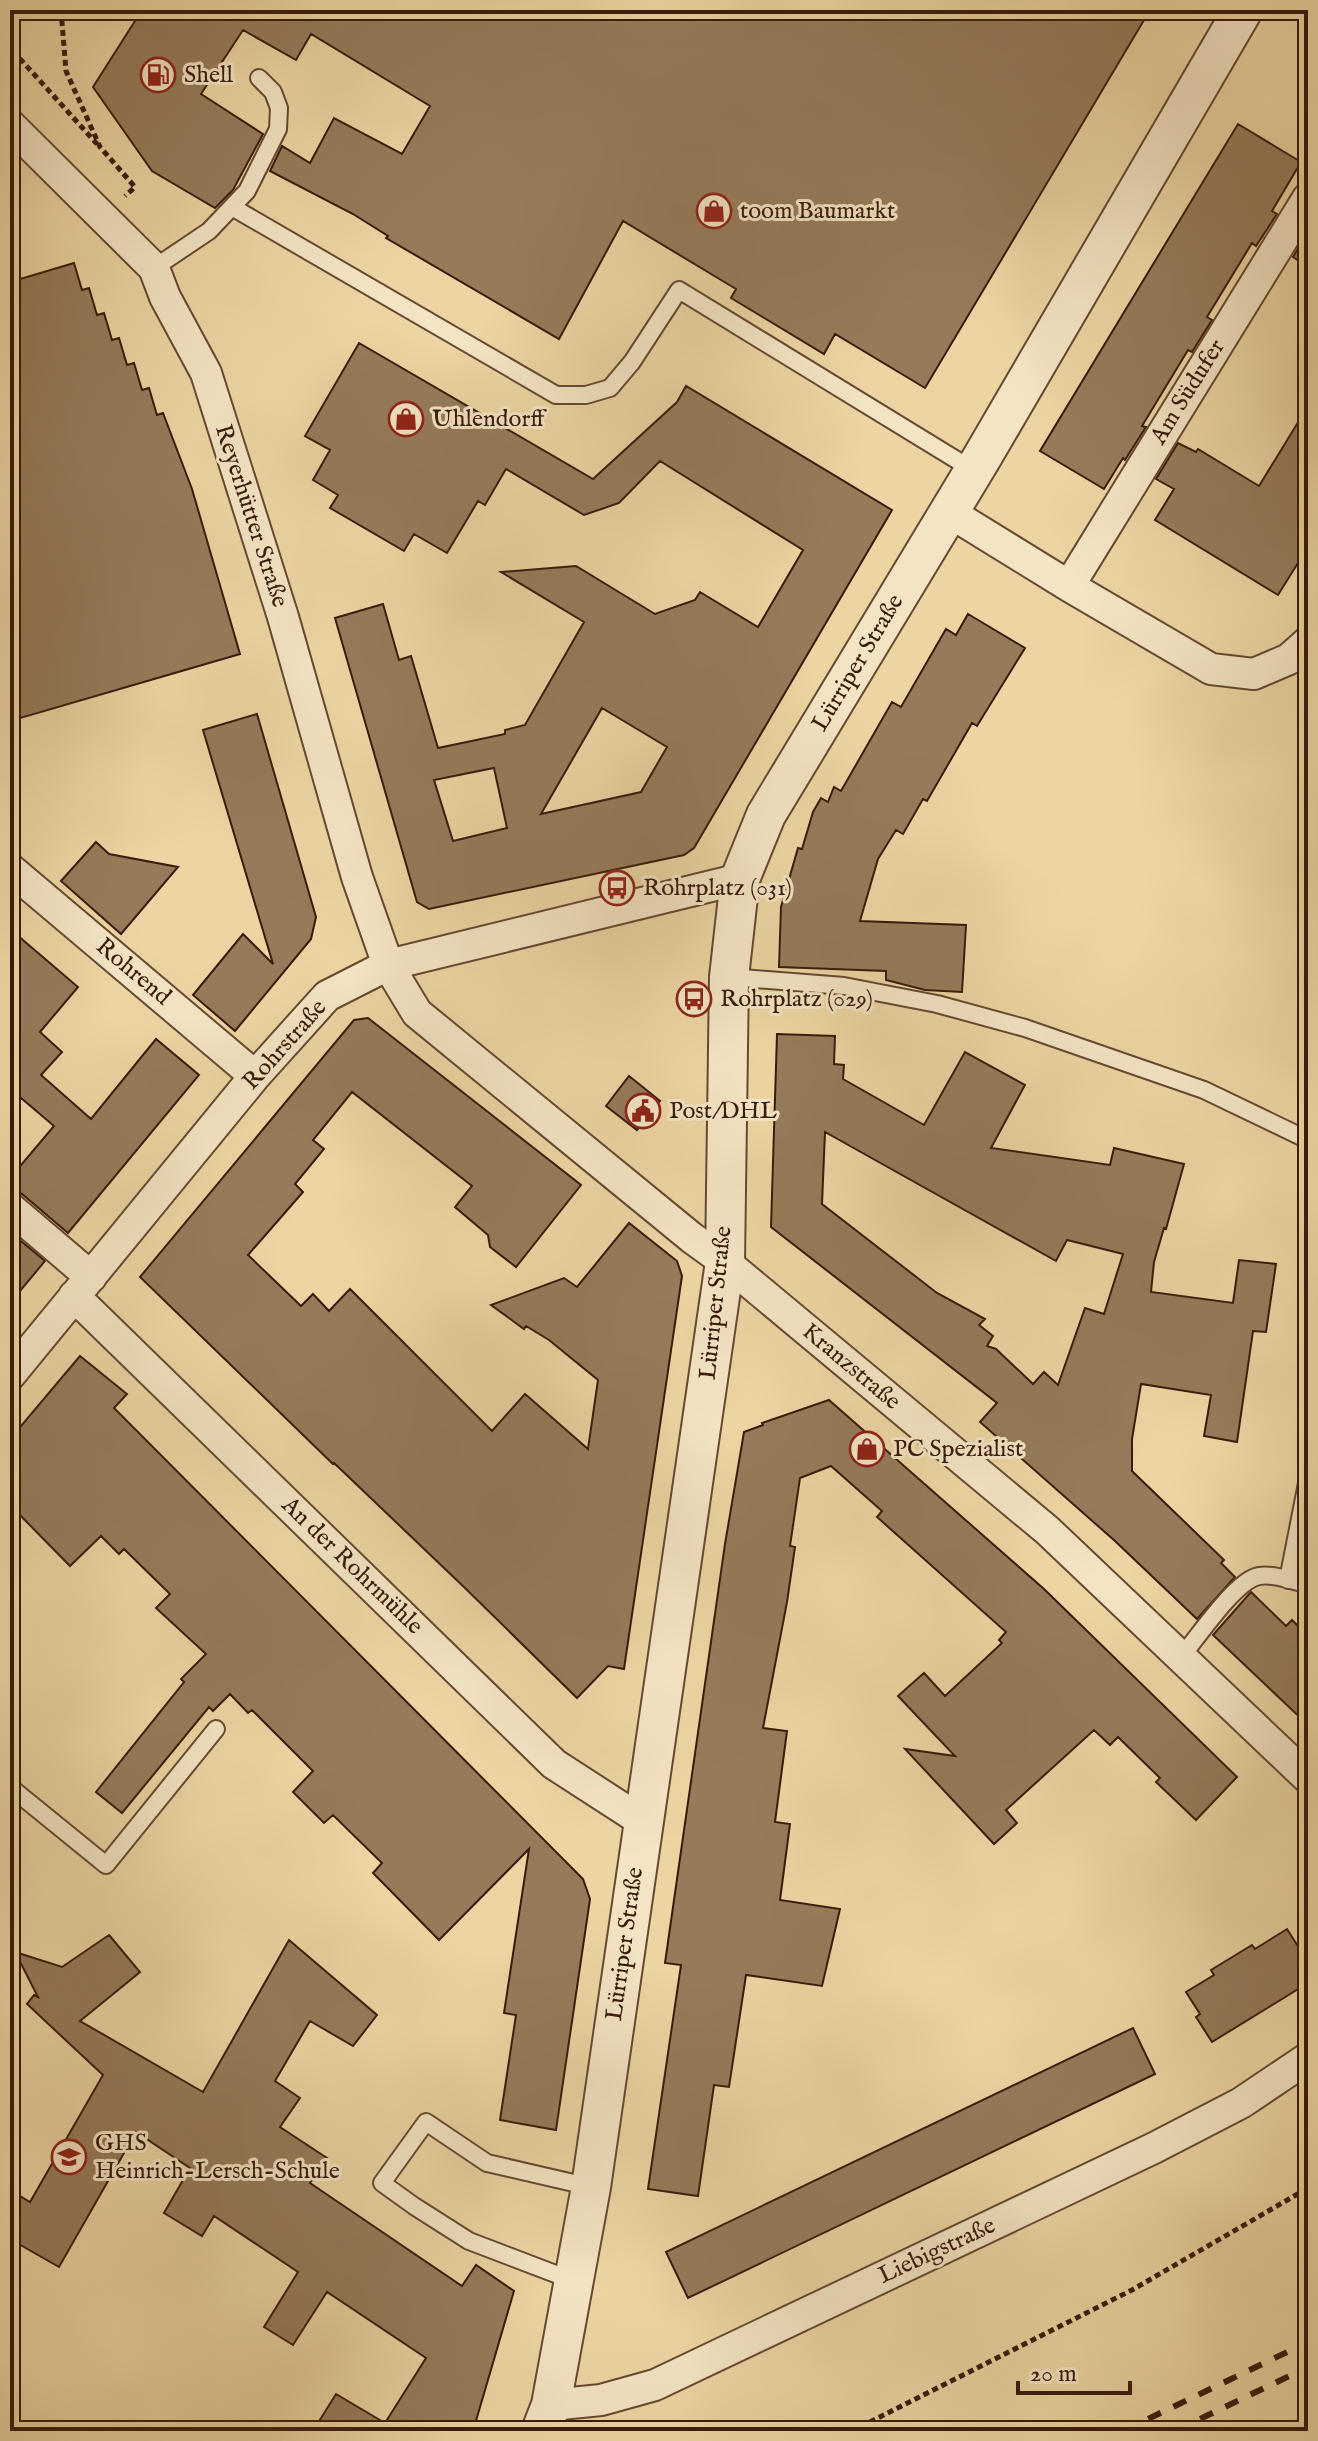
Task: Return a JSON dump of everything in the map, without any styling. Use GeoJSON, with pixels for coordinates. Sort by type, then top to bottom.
{"type":"FeatureCollection","features":[{"type":"Feature","properties":{"kind":"street","name":"Lürriper Straße"},"geometry":{"type":"LineString","coordinates":[[546,2418],[591,2187],[725,1262],[729,977],[740,879],[766,815],[949,512],[1243,10]]}},
{"type":"Feature","properties":{"kind":"street","name":"Reyerhütter Straße"},"geometry":{"type":"LineString","coordinates":[[10,125],[154,268],[165,297],[206,373],[283,617],[357,877],[388,965]]}},
{"type":"Feature","properties":{"kind":"street","name":"Am Südufer"},"geometry":{"type":"LineString","coordinates":[[1069,586],[1308,198]]}},
{"type":"Feature","properties":{"kind":"street"},"geometry":{"type":"LineString","coordinates":[[949,512],[1211,669],[1254,674],[1289,659],[1308,642]]}},
{"type":"Feature","properties":{"kind":"street","name":"Rohrend"},"geometry":{"type":"LineString","coordinates":[[10,869],[255,1076]]}},
{"type":"Feature","properties":{"kind":"street","name":"Rohrstraße"},"geometry":{"type":"LineString","coordinates":[[10,1375],[255,1076],[327,996],[388,965],[740,879]]}},
{"type":"Feature","properties":{"kind":"street","name":"Kranzstraße"},"geometry":{"type":"LineString","coordinates":[[388,965],[417,1013],[725,1262],[1047,1530],[1308,1778]]}},
{"type":"Feature","properties":{"kind":"street"},"geometry":{"type":"LineString","coordinates":[[10,1208],[82,1286]]}},
{"type":"Feature","properties":{"kind":"street","name":"An der Rohrmühle"},"geometry":{"type":"LineString","coordinates":[[82,1286],[554,1764],[642,1821]]}},
{"type":"Feature","properties":{"kind":"street","name":"Liebigstraße"},"geometry":{"type":"LineString","coordinates":[[546,2418],[655,2385],[1154,2148],[1241,2103],[1308,2058]]}},
{"type":"Feature","properties":{"kind":"lane"},"geometry":{"type":"LineString","coordinates":[[154,268],[209,231],[247,191],[278,129],[279,108],[273,92],[259,78]]}},
{"type":"Feature","properties":{"kind":"lane"},"geometry":{"type":"LineString","coordinates":[[232,207],[556,395],[586,395],[610,388],[632,362],[679,290],[973,470]]}},
{"type":"Feature","properties":{"kind":"lane"},"geometry":{"type":"LineString","coordinates":[[729,977],[844,986],[937,1004],[1025,1028],[1204,1090],[1308,1140]]}},
{"type":"Feature","properties":{"kind":"lane"},"geometry":{"type":"LineString","coordinates":[[1288,1580],[1308,1478]]}},
{"type":"Feature","properties":{"kind":"lane"},"geometry":{"type":"LineString","coordinates":[[1181,1657],[1229,1598],[1253,1578],[1271,1577],[1308,1585]]}},
{"type":"Feature","properties":{"kind":"lane"},"geometry":{"type":"LineString","coordinates":[[10,1787],[106,1865],[216,1729]]}},
{"type":"Feature","properties":{"kind":"lane"},"geometry":{"type":"LineString","coordinates":[[574,2281],[469,2241],[382,2183],[426,2122],[487,2163],[591,2187]]}},
{"type":"Feature","properties":{"kind":"path"},"geometry":{"type":"LineString","coordinates":[[10,17],[13,10]]}},
{"type":"Feature","properties":{"kind":"path"},"geometry":{"type":"LineString","coordinates":[[61,10],[66,71],[100,147]]}},
{"type":"Feature","properties":{"kind":"path"},"geometry":{"type":"LineString","coordinates":[[10,41],[13,51],[135,187],[103,216]]}},
{"type":"Feature","properties":{"kind":"path"},"geometry":{"type":"LineString","coordinates":[[10,59],[13,51]]}},
{"type":"Feature","properties":{"kind":"path"},"geometry":{"type":"LineString","coordinates":[[852,2431],[1132,2290],[1308,2188]]}},
{"type":"Feature","properties":{"kind":"building"},"geometry":{"type":"Polygon","coordinates":[[[142,10],[1150,10],[925,388],[835,334],[824,354],[731,298],[736,289],[623,221],[559,339],[386,238],[388,236],[353,214],[270,171],[282,146],[310,163],[334,118],[402,154],[430,106],[311,34],[296,60],[243,30],[201,94],[263,134],[233,190],[215,208],[152,171],[93,87],[142,10]]]}},
{"type":"Feature","properties":{"kind":"building"},"geometry":{"type":"Polygon","coordinates":[[[1238,124],[1301,162],[1272,211],[1277,214],[1256,246],[1252,243],[1207,317],[1212,320],[1192,352],[1188,350],[1142,426],[1146,427],[1104,489],[1040,451],[1238,124]]]}},
{"type":"Feature","properties":{"kind":"building"},"geometry":{"type":"Polygon","coordinates":[[[1308,232],[1308,267],[1293,257],[1308,232]]]}},
{"type":"Feature","properties":{"kind":"building"},"geometry":{"type":"Polygon","coordinates":[[[74,263],[82,290],[89,288],[97,315],[104,313],[112,340],[119,338],[127,365],[134,363],[142,390],[149,388],[157,415],[163,413],[192,489],[240,654],[10,721],[10,282],[74,263]]]}},
{"type":"Feature","properties":{"kind":"building"},"geometry":{"type":"Polygon","coordinates":[[[359,343],[593,479],[677,402],[686,386],[892,510],[694,848],[684,855],[429,909],[417,902],[335,618],[383,604],[399,660],[411,656],[438,748],[505,734],[505,730],[525,725],[584,622],[501,572],[576,566],[655,614],[695,600],[700,592],[758,627],[803,550],[660,461],[619,503],[584,515],[506,469],[485,505],[478,501],[447,553],[414,534],[404,551],[330,508],[338,495],[313,480],[330,450],[305,436],[359,343]],[[602,708],[541,814],[641,792],[667,747],[602,708]],[[494,768],[434,780],[453,841],[507,828],[494,768]]]}},
{"type":"Feature","properties":{"kind":"building"},"geometry":{"type":"Polygon","coordinates":[[[1308,406],[1308,547],[1278,595],[1155,520],[1174,489],[1156,479],[1178,443],[1196,452],[1198,449],[1259,486],[1308,406]]]}},
{"type":"Feature","properties":{"kind":"building"},"geometry":{"type":"Polygon","coordinates":[[[968,614],[1025,648],[977,726],[972,723],[927,801],[923,799],[903,834],[896,830],[878,859],[860,921],[966,925],[962,992],[925,990],[886,980],[886,971],[779,967],[781,907],[798,848],[802,849],[813,812],[821,798],[828,802],[834,787],[841,791],[892,702],[901,707],[946,629],[956,635],[968,614]]]}},
{"type":"Feature","properties":{"kind":"building"},"geometry":{"type":"Polygon","coordinates":[[[257,714],[316,917],[311,939],[235,1031],[193,995],[243,934],[273,964],[203,730],[257,714]]]}},
{"type":"Feature","properties":{"kind":"building"},"geometry":{"type":"Polygon","coordinates":[[[96,842],[109,854],[178,867],[121,934],[61,881],[96,842]]]}},
{"type":"Feature","properties":{"kind":"building"},"geometry":{"type":"Polygon","coordinates":[[[10,929],[78,987],[40,1032],[62,1052],[41,1075],[91,1119],[156,1039],[199,1075],[68,1233],[22,1194],[10,1190],[10,1178],[54,1126],[21,1098],[10,1110],[10,929]]]}},
{"type":"Feature","properties":{"kind":"building"},"geometry":{"type":"Polygon","coordinates":[[[368,1018],[581,1185],[516,1267],[490,1247],[488,1235],[455,1207],[472,1186],[352,1092],[313,1140],[324,1149],[295,1184],[303,1192],[248,1255],[301,1306],[313,1294],[329,1311],[350,1289],[492,1431],[525,1394],[588,1449],[598,1380],[549,1340],[526,1326],[524,1329],[491,1305],[564,1278],[577,1287],[629,1223],[677,1261],[682,1276],[624,1669],[608,1666],[577,1698],[140,1277],[354,1020],[368,1018]]]}},
{"type":"Feature","properties":{"kind":"building"},"geometry":{"type":"Polygon","coordinates":[[[777,1034],[835,1036],[834,1064],[844,1065],[843,1079],[924,1125],[965,1052],[1025,1085],[991,1148],[1110,1165],[1114,1148],[1184,1164],[1154,1262],[1151,1292],[1233,1303],[1239,1260],[1276,1264],[1266,1332],[1253,1331],[1237,1442],[1204,1436],[1211,1395],[1141,1384],[1132,1439],[1132,1471],[1224,1560],[1221,1563],[1235,1577],[1197,1619],[1115,1541],[980,1422],[997,1403],[771,1227],[777,1034]],[[825,1132],[822,1204],[937,1293],[985,1319],[979,1325],[993,1336],[987,1346],[996,1349],[1033,1384],[1044,1372],[1058,1385],[1085,1308],[1104,1314],[1123,1254],[1067,1240],[1056,1261],[825,1132]]]}},
{"type":"Feature","properties":{"kind":"building"},"geometry":{"type":"Polygon","coordinates":[[[629,1076],[660,1101],[637,1130],[606,1106],[629,1076]]]}},
{"type":"Feature","properties":{"kind":"building"},"geometry":{"type":"Polygon","coordinates":[[[10,1232],[45,1261],[10,1303],[10,1232]]]}},
{"type":"Feature","properties":{"kind":"building"},"geometry":{"type":"Polygon","coordinates":[[[80,1356],[127,1394],[114,1408],[583,1879],[590,1899],[556,2130],[500,2120],[516,2015],[504,2013],[529,1849],[439,1940],[373,1873],[382,1863],[333,1815],[324,1823],[293,1792],[313,1771],[252,1710],[248,1713],[230,1694],[213,1711],[209,1707],[122,1813],[96,1792],[184,1682],[181,1679],[206,1654],[156,1608],[170,1594],[124,1549],[119,1554],[101,1536],[70,1566],[10,1505],[10,1439],[80,1356]]]}},
{"type":"Feature","properties":{"kind":"building"},"geometry":{"type":"Polygon","coordinates":[[[829,1400],[1044,1589],[1237,1777],[1196,1820],[1156,1782],[1160,1778],[1118,1737],[1110,1745],[1094,1730],[1006,1810],[1017,1823],[994,1844],[905,1749],[955,1756],[898,1696],[924,1673],[945,1696],[1002,1643],[999,1640],[1006,1632],[877,1517],[882,1511],[831,1466],[800,1478],[790,1546],[795,1547],[787,1602],[763,1728],[787,1731],[775,1822],[790,1824],[780,1900],[840,1909],[822,1986],[746,1975],[729,2087],[714,2085],[698,2196],[648,2189],[681,1965],[665,1963],[744,1432],[829,1400]]]}},
{"type":"Feature","properties":{"kind":"building"},"geometry":{"type":"Polygon","coordinates":[[[1251,1592],[1286,1626],[1292,1620],[1308,1636],[1308,1725],[1213,1635],[1251,1592]]]}},
{"type":"Feature","properties":{"kind":"building"},"geometry":{"type":"Polygon","coordinates":[[[1287,1929],[1308,1962],[1308,1983],[1212,2042],[1196,2017],[1200,2014],[1186,1992],[1214,1975],[1211,1970],[1252,1945],[1255,1949],[1287,1929]]]}},
{"type":"Feature","properties":{"kind":"building"},"geometry":{"type":"Polygon","coordinates":[[[109,1935],[140,1972],[80,2021],[203,2092],[289,1940],[377,2015],[353,2046],[310,2021],[275,2081],[300,2098],[280,2127],[327,2158],[310,2183],[462,2286],[476,2265],[514,2291],[473,2431],[313,2431],[336,2394],[385,2423],[426,2358],[327,2292],[293,2345],[264,2327],[298,2272],[214,2216],[202,2236],[164,2213],[190,2168],[136,2132],[59,2267],[10,2239],[10,2190],[30,2202],[103,2075],[27,2004],[34,1995],[38,1997],[15,1952],[62,1967],[109,1935]]]}},
{"type":"Feature","properties":{"kind":"building"},"geometry":{"type":"Polygon","coordinates":[[[1133,2028],[1155,2074],[688,2298],[666,2252],[1133,2028]]]}},
{"type":"Feature","properties":{"kind":"railway"},"geometry":{"type":"LineString","coordinates":[[1123,2431],[1308,2342]]}},
{"type":"Feature","properties":{"kind":"railway"},"geometry":{"type":"LineString","coordinates":[[1175,2431],[1308,2367]]}},
{"type":"Feature","properties":{"kind":"place","name":"Shell"},"geometry":{"type":"Point","coordinates":[158,75]}},
{"type":"Feature","properties":{"kind":"place","name":"toom Baumarkt"},"geometry":{"type":"Point","coordinates":[714,211]}},
{"type":"Feature","properties":{"kind":"place","name":"Uhlendorff"},"geometry":{"type":"Point","coordinates":[406,419]}},
{"type":"Feature","properties":{"kind":"place","name":"Rohrplatz (031)"},"geometry":{"type":"Point","coordinates":[617,888]}},
{"type":"Feature","properties":{"kind":"place","name":"Rohrplatz (029)"},"geometry":{"type":"Point","coordinates":[694,999]}},
{"type":"Feature","properties":{"kind":"place","name":"Post/DHL"},"geometry":{"type":"Point","coordinates":[643,1111]}},
{"type":"Feature","properties":{"kind":"place","name":"PC Spezialist"},"geometry":{"type":"Point","coordinates":[867,1449]}},
{"type":"Feature","properties":{"kind":"place","name":"GHS Heinrich-Lersch-Schule"},"geometry":{"type":"Point","coordinates":[69,2157]}}]}
